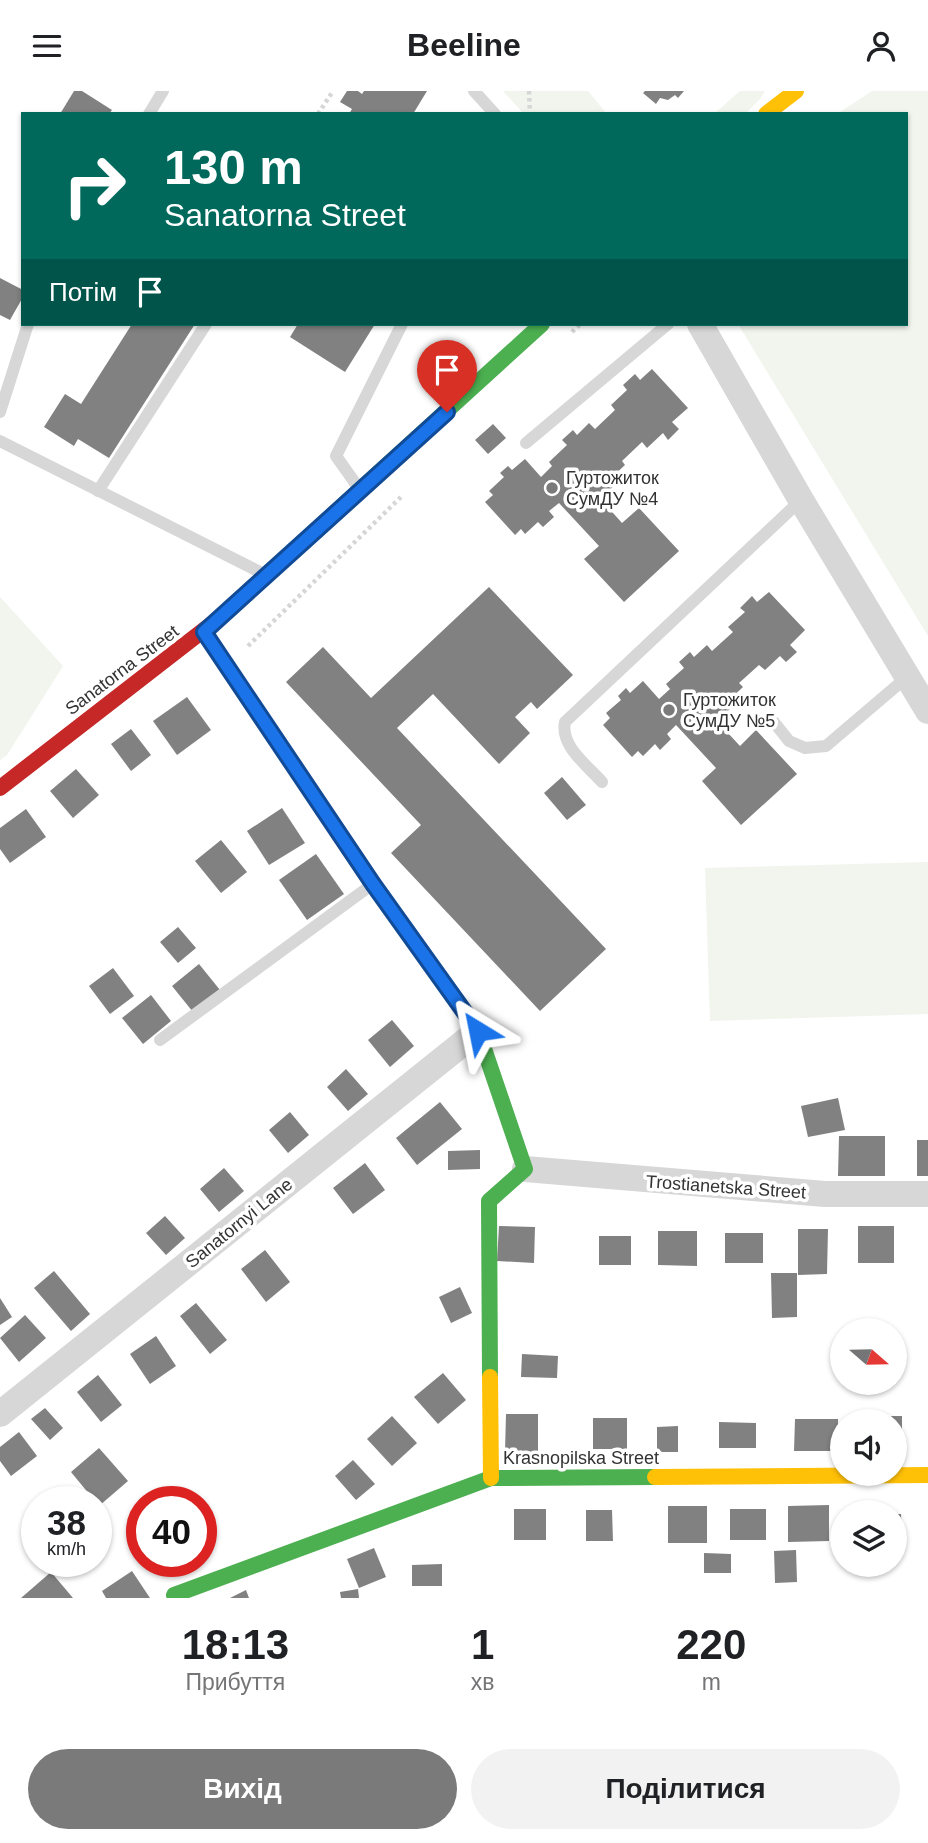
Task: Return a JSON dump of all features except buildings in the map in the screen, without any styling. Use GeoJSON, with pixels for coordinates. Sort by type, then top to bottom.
{"type":"FeatureCollection","features":[{"type":"Feature","properties":{"kind":"street"},"geometry":{"type":"LineString","coordinates":[[769,112],[796,91]]}},
{"type":"Feature","properties":{"kind":"street","name":"Sanatorna Street"},"geometry":{"type":"LineString","coordinates":[[0,788],[204,632],[540,326]]}},
{"type":"Feature","properties":{"kind":"street"},"geometry":{"type":"LineString","coordinates":[[701,326],[801,500],[928,711]]}},
{"type":"Feature","properties":{"kind":"street"},"geometry":{"type":"LineString","coordinates":[[204,632],[373,884],[478,1031],[525,1169],[489,1201],[491,1478]]}},
{"type":"Feature","properties":{"kind":"street","name":"Sanatornyi Lane"},"geometry":{"type":"LineString","coordinates":[[0,1414],[478,1031]]}},
{"type":"Feature","properties":{"kind":"street","name":"Trostianetska Street"},"geometry":{"type":"LineString","coordinates":[[525,1169],[825,1194],[928,1194]]}},
{"type":"Feature","properties":{"kind":"street","name":"Krasnopilska Street"},"geometry":{"type":"LineString","coordinates":[[176,1598],[174,1595],[491,1478],[928,1475]]}},
{"type":"Feature","properties":{"kind":"lane"},"geometry":{"type":"LineString","coordinates":[[150,112],[163,91]]}},
{"type":"Feature","properties":{"kind":"lane"},"geometry":{"type":"LineString","coordinates":[[474,91],[493,112]]}},
{"type":"Feature","properties":{"kind":"lane"},"geometry":{"type":"LineString","coordinates":[[0,412],[27,326]]}},
{"type":"Feature","properties":{"kind":"lane"},"geometry":{"type":"LineString","coordinates":[[98,491],[205,326]]}},
{"type":"Feature","properties":{"kind":"lane"},"geometry":{"type":"LineString","coordinates":[[360,490],[336,456],[401,326]]}},
{"type":"Feature","properties":{"kind":"lane"},"geometry":{"type":"LineString","coordinates":[[526,443],[666,326]]}},
{"type":"Feature","properties":{"kind":"lane"},"geometry":{"type":"LineString","coordinates":[[0,442],[268,576]]}},
{"type":"Feature","properties":{"kind":"lane"},"geometry":{"type":"LineString","coordinates":[[601,782],[566,742],[563,733],[565,722],[801,500]]}},
{"type":"Feature","properties":{"kind":"lane"},"geometry":{"type":"LineString","coordinates":[[773,721],[789,741],[805,748],[826,746],[907,677]]}},
{"type":"Feature","properties":{"kind":"lane"},"geometry":{"type":"LineString","coordinates":[[160,1040],[373,884]]}},
{"type":"Feature","properties":{"kind":"path"},"geometry":{"type":"LineString","coordinates":[[319,112],[333,91]]}},
{"type":"Feature","properties":{"kind":"path"},"geometry":{"type":"LineString","coordinates":[[529,91],[530,112]]}},
{"type":"Feature","properties":{"kind":"shaded area"},"geometry":{"type":"Polygon","coordinates":[[[503,91],[588,91],[605,112],[522,112],[503,91]]]}},
{"type":"Feature","properties":{"kind":"shaded area"},"geometry":{"type":"Polygon","coordinates":[[[740,91],[765,91],[747,112],[716,112],[740,91]]]}},
{"type":"Feature","properties":{"kind":"shaded area"},"geometry":{"type":"Polygon","coordinates":[[[872,91],[928,91],[928,636],[739,326],[908,326],[908,112],[840,112],[872,91]]]}},
{"type":"Feature","properties":{"kind":"shaded area"},"geometry":{"type":"Polygon","coordinates":[[[0,597],[63,666],[7,755],[0,760],[0,597]]]}},
{"type":"Feature","properties":{"kind":"shaded area"},"geometry":{"type":"Polygon","coordinates":[[[928,862],[928,1014],[710,1021],[705,868],[928,862]]]}},
{"type":"Feature","properties":{"kind":"traffic: fast"},"geometry":{"type":"LineString","coordinates":[[218,619],[540,326]]}},
{"type":"Feature","properties":{"kind":"traffic: fast"},"geometry":{"type":"LineString","coordinates":[[433,968],[478,1031],[525,1169],[489,1201],[490,1377]]}},
{"type":"Feature","properties":{"kind":"traffic: fast"},"geometry":{"type":"LineString","coordinates":[[176,1598],[174,1595],[491,1478],[655,1477]]}},
{"type":"Feature","properties":{"kind":"traffic: slow"},"geometry":{"type":"LineString","coordinates":[[769,112],[796,91]]}},
{"type":"Feature","properties":{"kind":"traffic: slow"},"geometry":{"type":"LineString","coordinates":[[204,632],[373,884],[433,968]]}},
{"type":"Feature","properties":{"kind":"traffic: slow"},"geometry":{"type":"LineString","coordinates":[[490,1377],[491,1478]]}},
{"type":"Feature","properties":{"kind":"traffic: slow"},"geometry":{"type":"LineString","coordinates":[[655,1477],[928,1475]]}},
{"type":"Feature","properties":{"kind":"traffic: jam"},"geometry":{"type":"LineString","coordinates":[[0,788],[218,619]]}},
{"type":"Feature","properties":{"kind":"place","name":"Гуртожиток СумДУ №4"},"geometry":{"type":"Point","coordinates":[552,488]}},
{"type":"Feature","properties":{"kind":"place","name":"Гуртожиток СумДУ №5"},"geometry":{"type":"Point","coordinates":[669,710]}},
{"type":"Feature","properties":{"kind":"route"},"geometry":{"type":"LineString","coordinates":[[447,412],[204,632],[373,884],[478,1031]]}}]}
